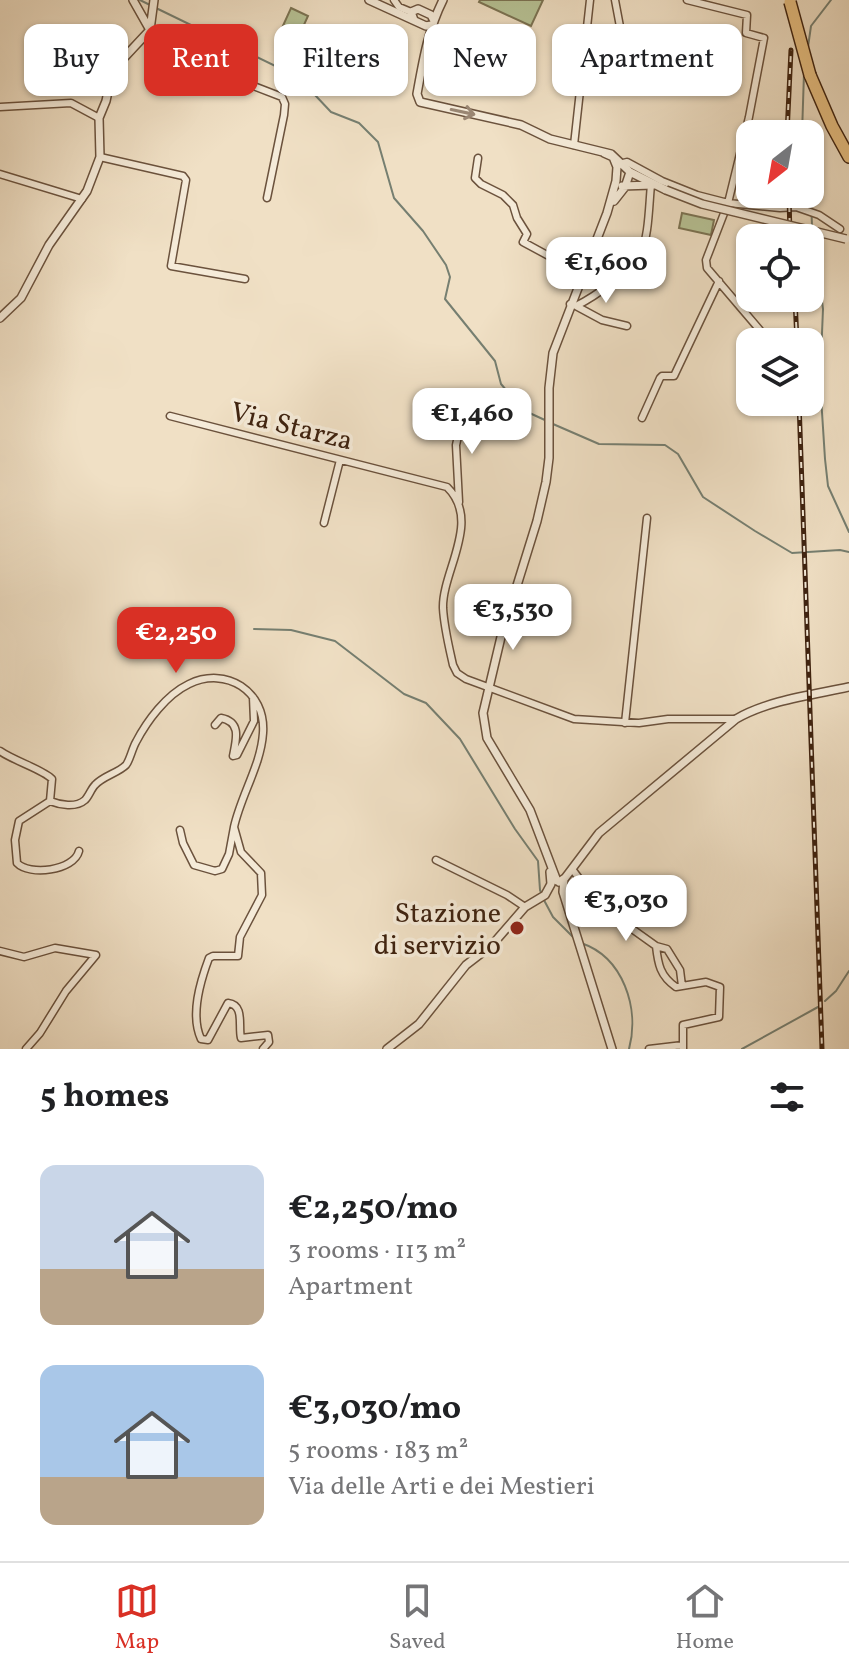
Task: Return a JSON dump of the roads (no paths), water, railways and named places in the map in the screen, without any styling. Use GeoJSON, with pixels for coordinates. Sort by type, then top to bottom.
{"type":"FeatureCollection","features":[{"type":"Feature","properties":{"kind":"highway"},"geometry":{"type":"LineString","coordinates":[[792,1],[813,73],[848,149]]}},
{"type":"Feature","properties":{"kind":"street"},"geometry":{"type":"LineString","coordinates":[[133,0],[146,24]]}},
{"type":"Feature","properties":{"kind":"street"},"geometry":{"type":"LineString","coordinates":[[149,24],[154,0]]}},
{"type":"Feature","properties":{"kind":"street"},"geometry":{"type":"LineString","coordinates":[[369,0],[415,12],[432,22]]}},
{"type":"Feature","properties":{"kind":"street"},"geometry":{"type":"LineString","coordinates":[[394,0],[399,7],[432,22]]}},
{"type":"Feature","properties":{"kind":"street"},"geometry":{"type":"LineString","coordinates":[[574,145],[590,0]]}},
{"type":"Feature","properties":{"kind":"street"},"geometry":{"type":"LineString","coordinates":[[615,0],[620,24]]}},
{"type":"Feature","properties":{"kind":"street"},"geometry":{"type":"LineString","coordinates":[[687,0],[747,15],[746,33],[764,38],[728,203],[706,260],[707,268],[758,328]]}},
{"type":"Feature","properties":{"kind":"street"},"geometry":{"type":"LineString","coordinates":[[415,12],[430,11],[441,1]]}},
{"type":"Feature","properties":{"kind":"street"},"geometry":{"type":"LineString","coordinates":[[432,22],[441,1]]}},
{"type":"Feature","properties":{"kind":"street"},"geometry":{"type":"LineString","coordinates":[[415,12],[424,34]]}},
{"type":"Feature","properties":{"kind":"street"},"geometry":{"type":"LineString","coordinates":[[0,318],[21,298],[49,245],[82,199],[100,157],[99,118],[115,69],[144,32]]}},
{"type":"Feature","properties":{"kind":"street"},"geometry":{"type":"LineString","coordinates":[[424,57],[417,94],[420,102],[521,125],[550,139],[604,153],[619,164],[677,188],[728,203],[771,208],[796,207],[840,229]]}},
{"type":"Feature","properties":{"kind":"street"},"geometry":{"type":"LineString","coordinates":[[258,88],[282,97],[285,104],[267,198]]}},
{"type":"Feature","properties":{"kind":"street"},"geometry":{"type":"LineString","coordinates":[[0,107],[71,103],[99,118]]}},
{"type":"Feature","properties":{"kind":"street"},"geometry":{"type":"LineString","coordinates":[[100,157],[183,176],[186,180],[171,266],[245,279]]}},
{"type":"Feature","properties":{"kind":"street"},"geometry":{"type":"LineString","coordinates":[[478,158],[475,178],[513,205],[527,234],[523,242],[582,274]]}},
{"type":"Feature","properties":{"kind":"street"},"geometry":{"type":"LineString","coordinates":[[612,1049],[550,862],[530,810],[487,738],[483,713],[518,576],[541,504],[549,458],[553,353],[607,213],[619,164]]}},
{"type":"Feature","properties":{"kind":"street"},"geometry":{"type":"LineString","coordinates":[[616,181],[633,169]]}},
{"type":"Feature","properties":{"kind":"street"},"geometry":{"type":"LineString","coordinates":[[633,169],[653,185],[702,204],[848,239]]}},
{"type":"Feature","properties":{"kind":"street"},"geometry":{"type":"LineString","coordinates":[[607,213],[633,169]]}},
{"type":"Feature","properties":{"kind":"street"},"geometry":{"type":"LineString","coordinates":[[0,174],[82,199]]}},
{"type":"Feature","properties":{"kind":"street"},"geometry":{"type":"LineString","coordinates":[[616,181],[625,187],[653,185]]}},
{"type":"Feature","properties":{"kind":"street"},"geometry":{"type":"LineString","coordinates":[[573,305],[598,293],[639,255],[653,185]]}},
{"type":"Feature","properties":{"kind":"street"},"geometry":{"type":"LineString","coordinates":[[642,418],[660,378],[674,376],[719,281]]}},
{"type":"Feature","properties":{"kind":"street"},"geometry":{"type":"LineString","coordinates":[[573,305],[602,320],[627,326]]}},
{"type":"Feature","properties":{"kind":"street"},"geometry":{"type":"LineString","coordinates":[[465,405],[456,445],[461,534],[443,606],[457,673],[487,688],[574,719],[625,723],[736,719]]}},
{"type":"Feature","properties":{"kind":"street","name":"Via Starza"},"geometry":{"type":"LineString","coordinates":[[170,416],[447,487],[459,506]]}},
{"type":"Feature","properties":{"kind":"street"},"geometry":{"type":"LineString","coordinates":[[324,523],[340,460]]}},
{"type":"Feature","properties":{"kind":"street"},"geometry":{"type":"LineString","coordinates":[[625,723],[647,518]]}},
{"type":"Feature","properties":{"kind":"street"},"geometry":{"type":"LineString","coordinates":[[79,851],[72,862],[28,870],[17,863],[15,840],[19,821],[50,801],[73,805],[85,801],[93,786],[127,764],[137,739],[155,713],[188,684],[220,678],[245,686],[260,708],[263,734],[222,869],[215,871],[194,865],[180,830]]}},
{"type":"Feature","properties":{"kind":"street"},"geometry":{"type":"LineString","coordinates":[[387,1049],[419,1024],[466,965],[492,945],[525,907],[557,886],[599,833],[736,719],[747,712],[781,702],[849,687]]}},
{"type":"Feature","properties":{"kind":"street"},"geometry":{"type":"LineString","coordinates":[[215,725],[221,718],[227,718],[234,724],[238,735],[233,756],[237,755],[254,721],[253,697]]}},
{"type":"Feature","properties":{"kind":"street"},"geometry":{"type":"LineString","coordinates":[[0,751],[17,762],[49,775],[52,779],[50,801]]}},
{"type":"Feature","properties":{"kind":"street"},"geometry":{"type":"LineString","coordinates":[[234,827],[241,852],[261,873],[262,895],[240,937],[238,956],[209,958],[197,999],[198,1033],[201,1039],[208,1040],[223,1008],[233,1003],[238,1007],[241,1038],[268,1035],[269,1042],[263,1049]]}},
{"type":"Feature","properties":{"kind":"street"},"geometry":{"type":"LineString","coordinates":[[436,860],[525,907]]}},
{"type":"Feature","properties":{"kind":"street"},"geometry":{"type":"LineString","coordinates":[[550,862],[558,872],[557,886]]}},
{"type":"Feature","properties":{"kind":"street"},"geometry":{"type":"LineString","coordinates":[[557,886],[600,906],[656,946],[667,949],[680,970],[682,986]]}},
{"type":"Feature","properties":{"kind":"street"},"geometry":{"type":"LineString","coordinates":[[649,1049],[683,1047],[683,1025],[719,1017],[720,987],[706,982],[676,987],[664,979],[657,961],[656,946]]}},
{"type":"Feature","properties":{"kind":"street"},"geometry":{"type":"LineString","coordinates":[[0,951],[24,957],[55,948],[96,955],[66,991],[40,1033],[26,1049]]}},
{"type":"Feature","properties":{"kind":"waterway"},"geometry":{"type":"LineString","coordinates":[[140,0],[150,5]]}},
{"type":"Feature","properties":{"kind":"waterway"},"geometry":{"type":"LineString","coordinates":[[808,47],[811,26],[831,0]]}},
{"type":"Feature","properties":{"kind":"waterway"},"geometry":{"type":"LineString","coordinates":[[156,8],[298,77],[331,112],[359,123],[378,142],[394,198],[423,231],[446,265],[450,277],[445,299],[495,361],[501,384],[523,410],[547,421]]}},
{"type":"Feature","properties":{"kind":"waterway"},"geometry":{"type":"LineString","coordinates":[[802,120],[804,73]]}},
{"type":"Feature","properties":{"kind":"waterway"},"geometry":{"type":"LineString","coordinates":[[811,208],[812,224]]}},
{"type":"Feature","properties":{"kind":"waterway"},"geometry":{"type":"LineString","coordinates":[[823,312],[820,381],[828,486],[849,532]]}},
{"type":"Feature","properties":{"kind":"waterway"},"geometry":{"type":"LineString","coordinates":[[553,424],[599,444],[665,445],[678,454],[703,497],[792,553],[849,552]]}},
{"type":"Feature","properties":{"kind":"waterway"},"geometry":{"type":"LineString","coordinates":[[254,629],[291,630],[335,641],[404,694],[426,703],[460,739],[538,861],[540,890],[545,902],[553,917],[573,937]]}},
{"type":"Feature","properties":{"kind":"waterway"},"geometry":{"type":"LineString","coordinates":[[581,943],[608,960],[625,986],[632,1017],[629,1049]]}},
{"type":"Feature","properties":{"kind":"waterway"},"geometry":{"type":"LineString","coordinates":[[825,1001],[849,971]]}},
{"type":"Feature","properties":{"kind":"waterway"},"geometry":{"type":"LineString","coordinates":[[742,1049],[818,1007]]}},
{"type":"Feature","properties":{"kind":"railway"},"geometry":{"type":"LineString","coordinates":[[788,120],[791,50]]}},
{"type":"Feature","properties":{"kind":"railway"},"geometry":{"type":"LineString","coordinates":[[789,208],[790,224]]}},
{"type":"Feature","properties":{"kind":"railway"},"geometry":{"type":"LineString","coordinates":[[796,312],[796,328]]}},
{"type":"Feature","properties":{"kind":"railway"},"geometry":{"type":"LineString","coordinates":[[799,416],[822,1049]]}},
{"type":"Feature","properties":{"kind":"place","name":"Stazione di servizio"},"geometry":{"type":"Point","coordinates":[517,928]}}]}
